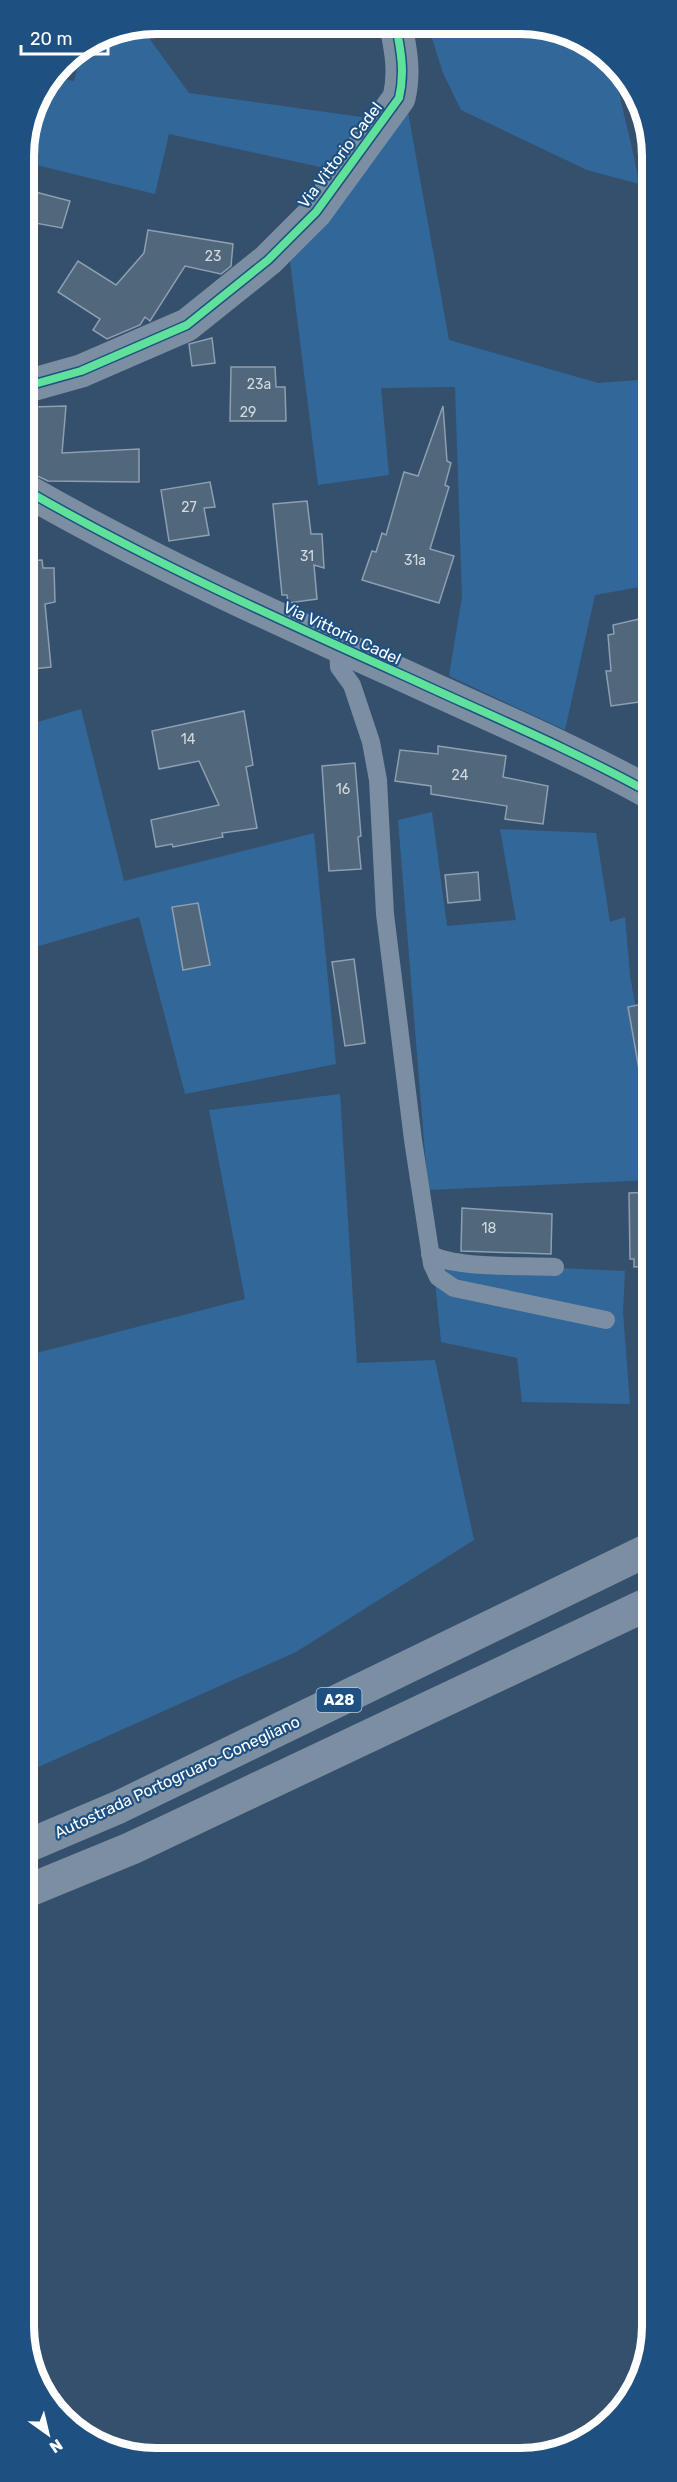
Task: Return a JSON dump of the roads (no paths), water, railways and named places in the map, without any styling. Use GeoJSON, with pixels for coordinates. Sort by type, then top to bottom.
{"type":"FeatureCollection","features":[{"type":"Feature","properties":{"kind":"highway","name":"Autostrada Portogruaro-Conegliano"},"geometry":{"type":"LineString","coordinates":[[34,1843],[119,1807],[642,1553]]}},
{"type":"Feature","properties":{"kind":"highway"},"geometry":{"type":"LineString","coordinates":[[34,1888],[132,1848],[642,1607]]}},
{"type":"Feature","properties":{"kind":"street","name":"Via Vittorio Cadel"},"geometry":{"type":"LineString","coordinates":[[35,384],[81,371],[187,325],[268,260],[316,212],[399,98],[403,83],[403,58],[398,34]]}},
{"type":"Feature","properties":{"kind":"street","name":"Via Vittorio Cadel"},"geometry":{"type":"LineString","coordinates":[[35,495],[80,522],[338,646],[594,762],[642,788]]}},
{"type":"Feature","properties":{"kind":"lane"},"geometry":{"type":"LineString","coordinates":[[338,646],[339,668],[352,685],[371,742],[378,780],[385,914],[413,1140],[430,1254],[438,1278],[454,1288],[606,1320]]}},
{"type":"Feature","properties":{"kind":"lane"},"geometry":{"type":"LineString","coordinates":[[430,1254],[440,1260],[555,1267]]}}]}
